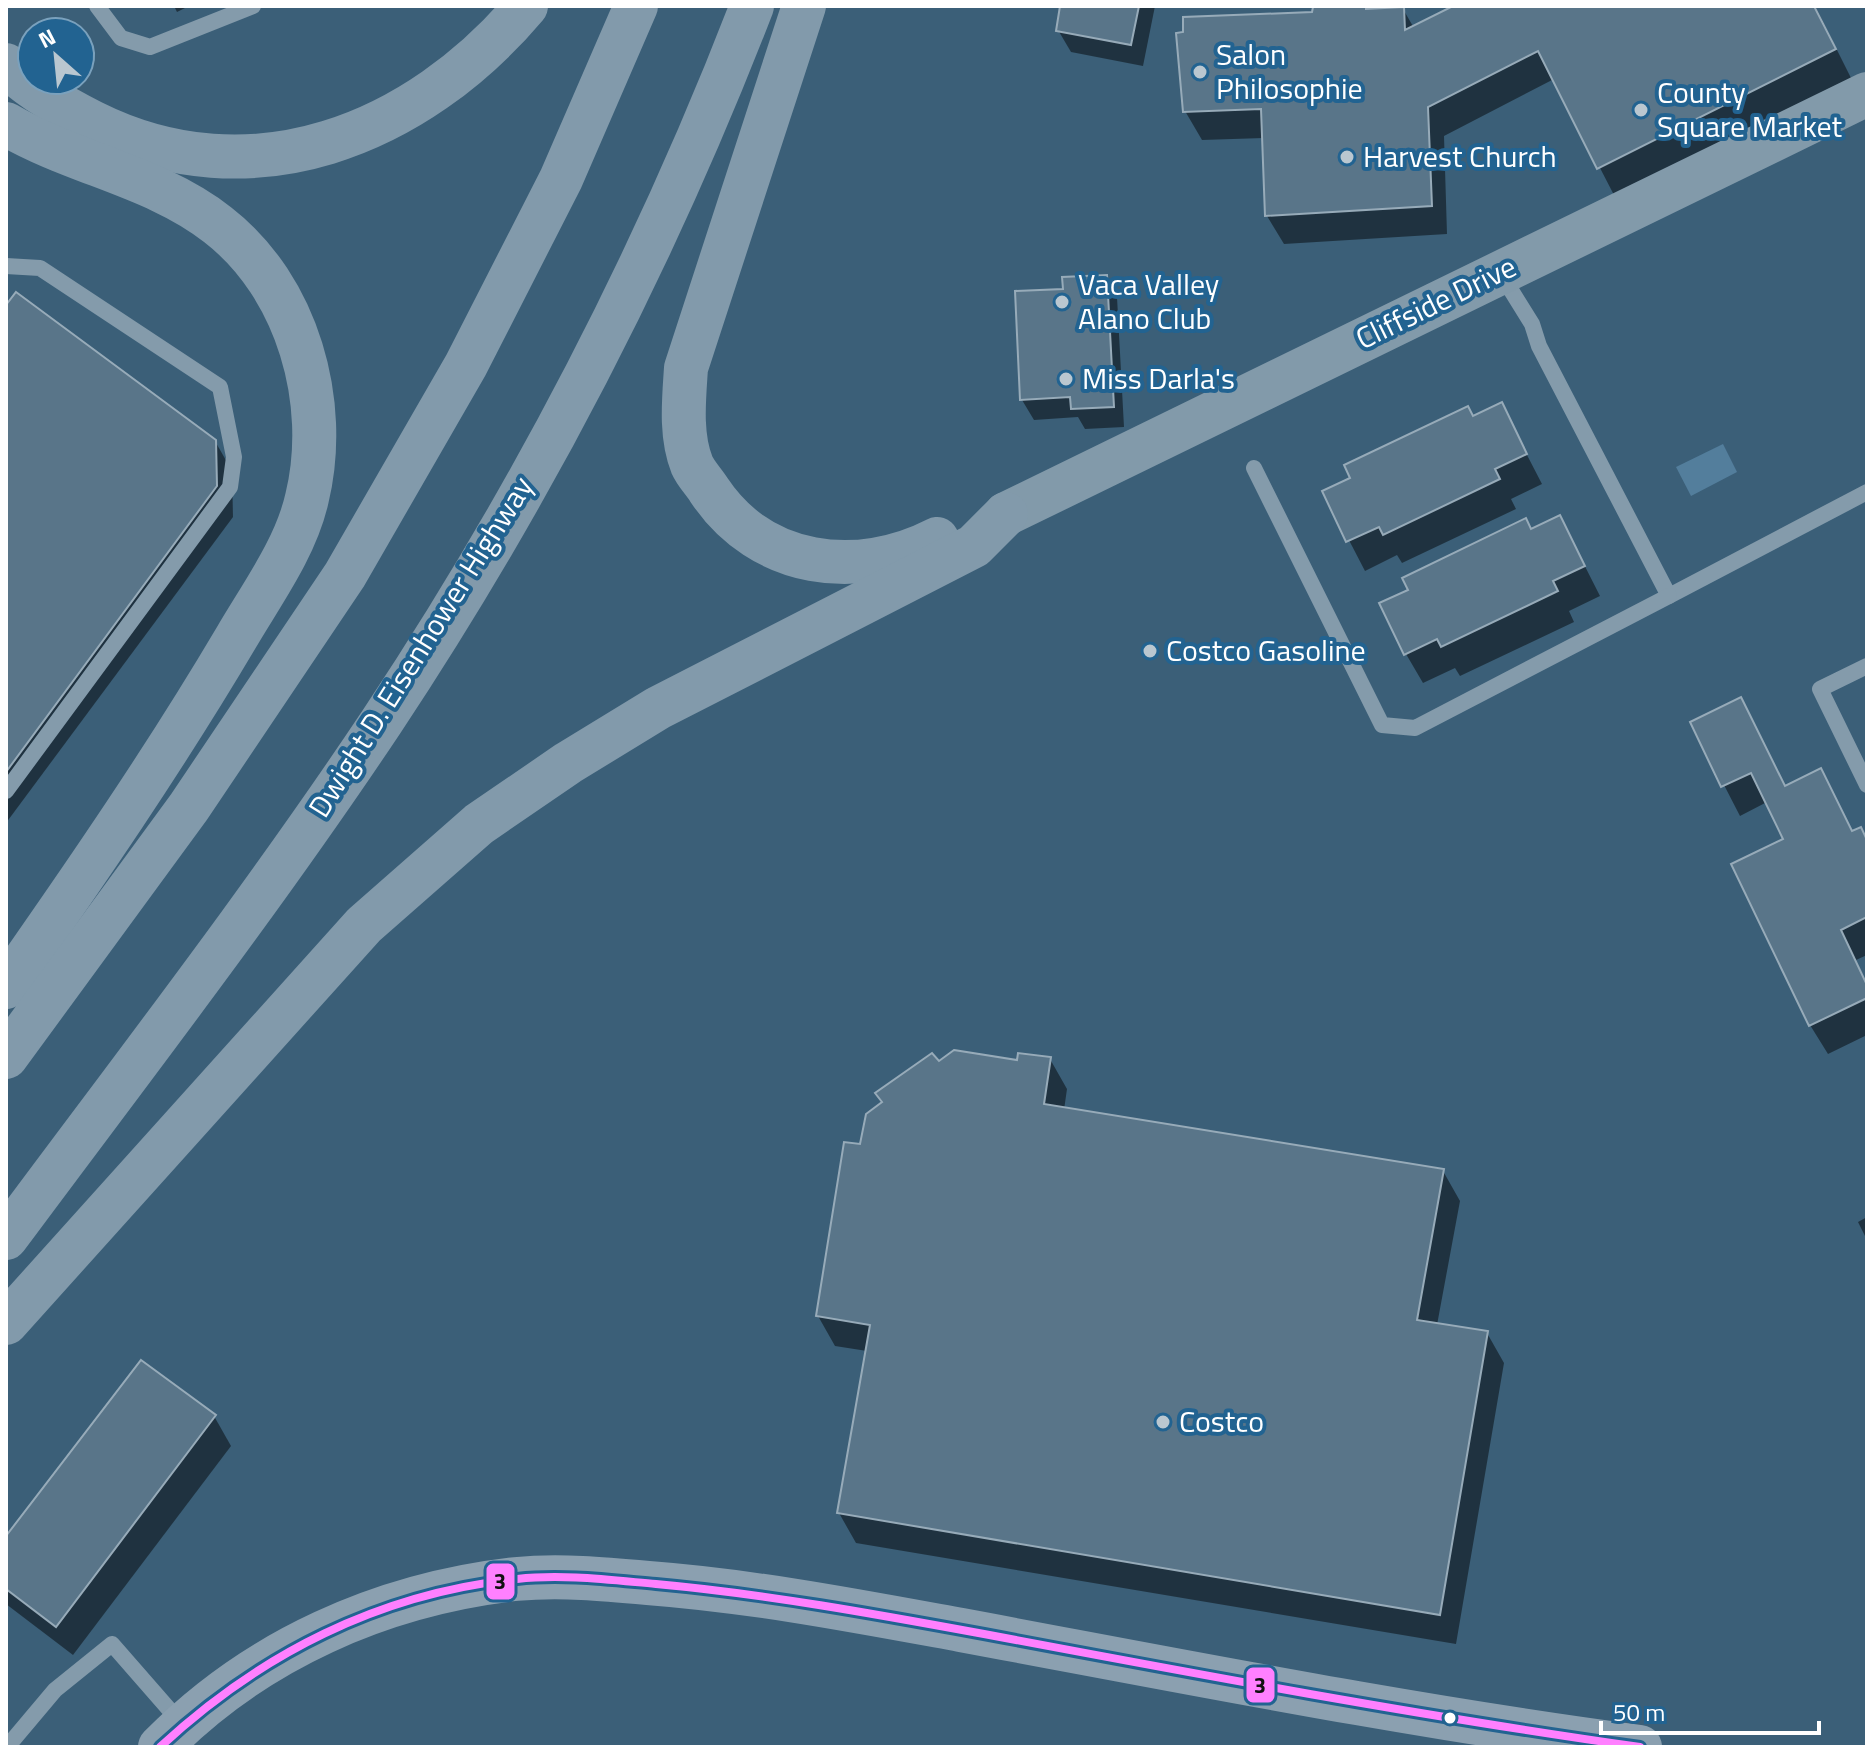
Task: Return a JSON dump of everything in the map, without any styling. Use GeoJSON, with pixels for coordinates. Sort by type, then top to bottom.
{"type":"FeatureCollection","features":[{"type":"Feature","properties":{"kind":"highway"},"geometry":{"type":"LineString","coordinates":[[6,65],[58,105],[123,137],[156,148],[209,157],[268,155],[336,140],[386,121],[445,86],[494,44],[526,6]]}},
{"type":"Feature","properties":{"kind":"highway"},"geometry":{"type":"LineString","coordinates":[[6,1057],[189,807],[360,550],[466,365],[561,179],[636,6]]}},
{"type":"Feature","properties":{"kind":"highway","name":"Dwight D. Eisenhower Highway"},"geometry":{"type":"LineString","coordinates":[[6,1238],[322,807],[383,719],[478,567],[565,412],[650,243],[752,6]]}},
{"type":"Feature","properties":{"kind":"highway"},"geometry":{"type":"LineString","coordinates":[[804,6],[686,368],[683,419],[692,465],[724,512],[761,543],[803,559],[864,562],[905,555],[961,527],[1006,514]]}},
{"type":"Feature","properties":{"kind":"highway"},"geometry":{"type":"LineString","coordinates":[[6,124],[45,145],[182,200],[220,226],[275,291],[297,334],[311,387],[317,437],[307,500],[282,560],[186,721],[6,987]]}},
{"type":"Feature","properties":{"kind":"highway"},"geometry":{"type":"LineString","coordinates":[[6,1323],[364,925],[479,824],[568,763],[658,708],[974,546],[1006,514]]}},
{"type":"Feature","properties":{"kind":"main road","name":"Cliffside Drive"},"geometry":{"type":"LineString","coordinates":[[1006,514],[1867,94]]}},
{"type":"Feature","properties":{"kind":"street"},"geometry":{"type":"LineString","coordinates":[[171,1736],[268,1660],[357,1617],[466,1586],[558,1577],[738,1591],[1496,1728],[1640,1747]]}},
{"type":"Feature","properties":{"kind":"lane"},"geometry":{"type":"LineString","coordinates":[[97,6],[121,38],[150,47],[253,6]]}},
{"type":"Feature","properties":{"kind":"lane"},"geometry":{"type":"LineString","coordinates":[[6,266],[40,268],[220,387],[234,457],[230,487],[6,791]]}},
{"type":"Feature","properties":{"kind":"lane"},"geometry":{"type":"LineString","coordinates":[[1500,273],[1532,324],[1539,346],[1669,596]]}},
{"type":"Feature","properties":{"kind":"lane"},"geometry":{"type":"LineString","coordinates":[[1254,468],[1382,725],[1415,728],[1867,492]]}},
{"type":"Feature","properties":{"kind":"lane"},"geometry":{"type":"LineString","coordinates":[[1867,666],[1820,689],[1867,785]]}},
{"type":"Feature","properties":{"kind":"lane"},"geometry":{"type":"LineString","coordinates":[[7,1747],[55,1690],[112,1644],[171,1736]]}},
{"type":"Feature","properties":{"kind":"water"},"geometry":{"type":"Polygon","coordinates":[[[1723,444],[1737,472],[1691,496],[1676,467],[1723,444]]]}},
{"type":"Feature","properties":{"kind":"building"},"geometry":{"type":"Polygon","coordinates":[[[1060,6],[1139,6],[1131,45],[1056,31],[1060,6]]]}},
{"type":"Feature","properties":{"kind":"building"},"geometry":{"type":"Polygon","coordinates":[[[1366,6],[1366,9],[1404,7],[1405,30],[1453,6],[1814,6],[1836,49],[1597,169],[1538,51],[1428,107],[1432,206],[1265,216],[1261,109],[1183,112],[1176,33],[1183,32],[1183,17],[1312,12],[1313,7],[1366,6]]]}},
{"type":"Feature","properties":{"kind":"building"},"geometry":{"type":"Polygon","coordinates":[[[1107,275],[1114,407],[1071,409],[1070,397],[1020,400],[1015,291],[1063,289],[1062,277],[1107,275]]]}},
{"type":"Feature","properties":{"kind":"building"},"geometry":{"type":"Polygon","coordinates":[[[16,292],[216,440],[217,486],[6,772],[6,305],[16,292]]]}},
{"type":"Feature","properties":{"kind":"building"},"geometry":{"type":"Polygon","coordinates":[[[1502,402],[1527,454],[1495,469],[1500,479],[1383,535],[1379,527],[1346,542],[1322,491],[1350,478],[1344,465],[1468,406],[1473,416],[1502,402]]]}},
{"type":"Feature","properties":{"kind":"building"},"geometry":{"type":"Polygon","coordinates":[[[1560,515],[1585,566],[1553,581],[1558,591],[1441,647],[1437,639],[1404,655],[1379,603],[1408,590],[1402,578],[1526,518],[1531,529],[1560,515]]]}},
{"type":"Feature","properties":{"kind":"building"},"geometry":{"type":"Polygon","coordinates":[[[1741,697],[1785,786],[1821,768],[1852,831],[1861,827],[1867,840],[1867,917],[1841,930],[1867,985],[1867,998],[1809,1026],[1731,864],[1783,839],[1751,773],[1721,787],[1690,722],[1741,697]]]}},
{"type":"Feature","properties":{"kind":"building","name":"Costco"},"geometry":{"type":"Polygon","coordinates":[[[954,1050],[1017,1060],[1018,1053],[1051,1057],[1044,1104],[1444,1169],[1417,1320],[1488,1331],[1440,1615],[837,1513],[870,1325],[816,1316],[844,1142],[860,1144],[866,1114],[882,1102],[875,1093],[932,1053],[939,1061],[954,1050]]]}},
{"type":"Feature","properties":{"kind":"building"},"geometry":{"type":"Polygon","coordinates":[[[141,1360],[216,1415],[56,1627],[6,1589],[6,1536],[141,1360]]]}},
{"type":"Feature","properties":{"kind":"transit line","name":"3"},"geometry":{"type":"LineString","coordinates":[[160,1747],[239,1683],[325,1633],[417,1598],[466,1586],[552,1577],[697,1588],[820,1605],[1229,1680],[1640,1747]]}},
{"type":"Feature","properties":{"kind":"place","name":"Salon Philosophie"},"geometry":{"type":"Point","coordinates":[1200,72]}},
{"type":"Feature","properties":{"kind":"place","name":"County Square Market"},"geometry":{"type":"Point","coordinates":[1641,110]}},
{"type":"Feature","properties":{"kind":"place","name":"Harvest Church"},"geometry":{"type":"Point","coordinates":[1347,157]}},
{"type":"Feature","properties":{"kind":"place","name":"Vaca Valley Alano Club"},"geometry":{"type":"Point","coordinates":[1062,302]}},
{"type":"Feature","properties":{"kind":"place","name":"Miss Darla's"},"geometry":{"type":"Point","coordinates":[1066,379]}},
{"type":"Feature","properties":{"kind":"place","name":"Costco Gasoline"},"geometry":{"type":"Point","coordinates":[1150,651]}},
{"type":"Feature","properties":{"kind":"place","name":"Costco"},"geometry":{"type":"Point","coordinates":[1163,1422]}}]}
